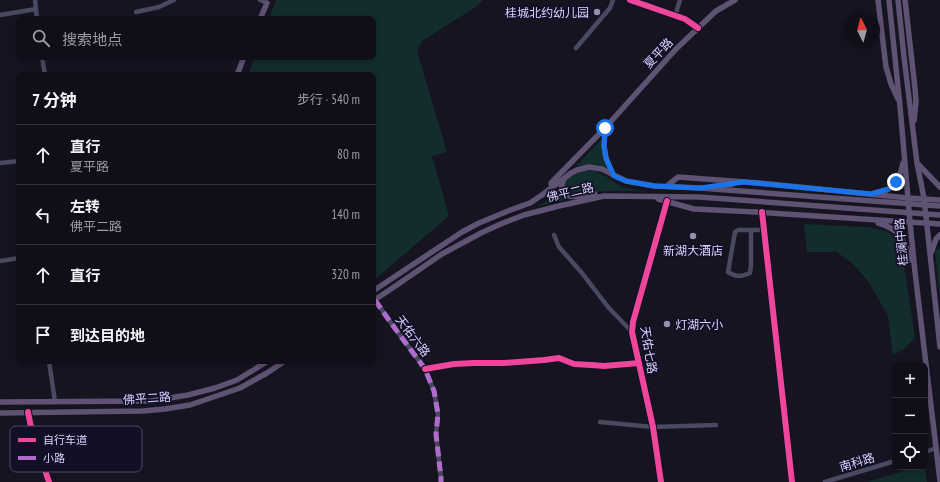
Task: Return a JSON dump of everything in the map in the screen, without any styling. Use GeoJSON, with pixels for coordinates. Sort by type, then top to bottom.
{"type":"FeatureCollection","features":[{"type":"Feature","properties":{"kind":"main road","name":"夏平路"},"geometry":{"type":"LineString","coordinates":[[552,188],[551,183],[605,128],[676,49],[716,11],[735,0]]}},
{"type":"Feature","properties":{"kind":"main road"},"geometry":{"type":"LineString","coordinates":[[878,0],[886,67],[900,106]]}},
{"type":"Feature","properties":{"kind":"main road","name":"桂澜中路"},"geometry":{"type":"LineString","coordinates":[[889,0],[915,272],[940,481]]}},
{"type":"Feature","properties":{"kind":"main road"},"geometry":{"type":"LineString","coordinates":[[898,0],[917,163],[924,198],[940,347]]}},
{"type":"Feature","properties":{"kind":"main road"},"geometry":{"type":"LineString","coordinates":[[906,1],[916,102],[913,129]]}},
{"type":"Feature","properties":{"kind":"main road"},"geometry":{"type":"LineString","coordinates":[[261,16],[267,3]]}},
{"type":"Feature","properties":{"kind":"main road"},"geometry":{"type":"LineString","coordinates":[[238,72],[243,60]]}},
{"type":"Feature","properties":{"kind":"main road"},"geometry":{"type":"LineString","coordinates":[[605,128],[604,146],[606,158],[614,176],[626,181],[654,186],[688,187],[940,206]]}},
{"type":"Feature","properties":{"kind":"main road"},"geometry":{"type":"LineString","coordinates":[[872,194],[888,189],[896,182],[902,168],[904,155]]}},
{"type":"Feature","properties":{"kind":"main road"},"geometry":{"type":"LineString","coordinates":[[917,163],[940,187]]}},
{"type":"Feature","properties":{"kind":"main road","name":"佛平二路"},"geometry":{"type":"LineString","coordinates":[[376,289],[462,232],[479,223],[530,203],[577,170],[589,167],[602,169],[614,176]]}},
{"type":"Feature","properties":{"kind":"main road"},"geometry":{"type":"LineString","coordinates":[[565,177],[562,184],[562,191],[568,196],[573,197],[598,194],[604,196]]}},
{"type":"Feature","properties":{"kind":"main road"},"geometry":{"type":"LineString","coordinates":[[666,186],[678,177],[940,200]]}},
{"type":"Feature","properties":{"kind":"main road"},"geometry":{"type":"LineString","coordinates":[[688,187],[702,179]]}},
{"type":"Feature","properties":{"kind":"main road"},"geometry":{"type":"LineString","coordinates":[[700,188],[744,182]]}},
{"type":"Feature","properties":{"kind":"main road"},"geometry":{"type":"LineString","coordinates":[[848,218],[861,215],[867,206],[865,197],[851,192]]}},
{"type":"Feature","properties":{"kind":"main road","name":"佛平二路"},"geometry":{"type":"LineString","coordinates":[[376,299],[442,254],[503,223],[524,215],[604,196],[699,197],[940,215]]}},
{"type":"Feature","properties":{"kind":"main road"},"geometry":{"type":"LineString","coordinates":[[648,196],[694,208],[940,224]]}},
{"type":"Feature","properties":{"kind":"main road"},"geometry":{"type":"LineString","coordinates":[[868,220],[888,225],[895,230],[905,242],[915,272]]}},
{"type":"Feature","properties":{"kind":"main road"},"geometry":{"type":"LineString","coordinates":[[930,255],[936,239],[940,235]]}},
{"type":"Feature","properties":{"kind":"main road","name":"佛平二路"},"geometry":{"type":"LineString","coordinates":[[0,402],[151,401],[188,395],[215,388],[237,380],[263,364]]}},
{"type":"Feature","properties":{"kind":"main road","name":"佛平二路"},"geometry":{"type":"LineString","coordinates":[[0,413],[165,410],[190,405],[240,388],[280,364]]}},
{"type":"Feature","properties":{"kind":"street"},"geometry":{"type":"LineString","coordinates":[[34,0],[37,16]]}},
{"type":"Feature","properties":{"kind":"street"},"geometry":{"type":"LineString","coordinates":[[136,12],[159,7],[174,0]]}},
{"type":"Feature","properties":{"kind":"street"},"geometry":{"type":"LineString","coordinates":[[260,0],[267,3]]}},
{"type":"Feature","properties":{"kind":"street"},"geometry":{"type":"LineString","coordinates":[[576,48],[610,8],[614,0]]}},
{"type":"Feature","properties":{"kind":"street"},"geometry":{"type":"LineString","coordinates":[[630,0],[685,19],[698,28]]}},
{"type":"Feature","properties":{"kind":"street"},"geometry":{"type":"LineString","coordinates":[[675,16],[680,0]]}},
{"type":"Feature","properties":{"kind":"street"},"geometry":{"type":"LineString","coordinates":[[0,15],[36,9]]}},
{"type":"Feature","properties":{"kind":"street"},"geometry":{"type":"LineString","coordinates":[[42,60],[44,72]]}},
{"type":"Feature","properties":{"kind":"street"},"geometry":{"type":"LineString","coordinates":[[0,163],[16,161]]}},
{"type":"Feature","properties":{"kind":"street","name":"天佑七路"},"geometry":{"type":"LineString","coordinates":[[661,482],[653,427],[632,332],[633,322],[667,201]]}},
{"type":"Feature","properties":{"kind":"street"},"geometry":{"type":"LineString","coordinates":[[762,212],[792,482]]}},
{"type":"Feature","properties":{"kind":"street"},"geometry":{"type":"LineString","coordinates":[[751,230],[750,273],[743,276],[734,276],[728,272],[736,232],[738,230],[751,230],[764,230]]}},
{"type":"Feature","properties":{"kind":"street"},"geometry":{"type":"LineString","coordinates":[[554,235],[559,247],[582,273],[608,307],[632,332]]}},
{"type":"Feature","properties":{"kind":"street"},"geometry":{"type":"LineString","coordinates":[[0,261],[16,258]]}},
{"type":"Feature","properties":{"kind":"street","name":"天佑六路"},"geometry":{"type":"LineString","coordinates":[[376,303],[425,369],[434,391],[438,414],[436,434],[441,482]]}},
{"type":"Feature","properties":{"kind":"street"},"geometry":{"type":"LineString","coordinates":[[425,369],[461,364],[524,362],[559,358],[574,364],[591,366],[639,363]]}},
{"type":"Feature","properties":{"kind":"street"},"geometry":{"type":"LineString","coordinates":[[49,364],[55,402]]}},
{"type":"Feature","properties":{"kind":"street"},"geometry":{"type":"LineString","coordinates":[[28,412],[31,426]]}},
{"type":"Feature","properties":{"kind":"street"},"geometry":{"type":"LineString","coordinates":[[600,422],[653,427],[716,424]]}},
{"type":"Feature","properties":{"kind":"street"},"geometry":{"type":"LineString","coordinates":[[928,451],[936,448]]}},
{"type":"Feature","properties":{"kind":"street","name":"南科路"},"geometry":{"type":"LineString","coordinates":[[825,482],[892,462]]}},
{"type":"Feature","properties":{"kind":"street"},"geometry":{"type":"LineString","coordinates":[[46,472],[49,482]]}},
{"type":"Feature","properties":{"kind":"green space"},"geometry":{"type":"Polygon","coordinates":[[[276,0],[483,0],[474,8],[422,41],[417,51],[447,152],[432,156],[449,216],[376,278],[376,72],[249,72],[254,60],[376,60],[376,16],[270,16],[276,0]]]}},
{"type":"Feature","properties":{"kind":"green space"},"geometry":{"type":"Polygon","coordinates":[[[601,140],[602,149],[609,169],[596,165],[576,166],[601,140]]]}},
{"type":"Feature","properties":{"kind":"green space"},"geometry":{"type":"Polygon","coordinates":[[[588,170],[604,175],[622,187],[647,192],[611,191],[575,195],[570,195],[567,193],[564,189],[564,184],[567,178],[575,173],[588,170]]]}},
{"type":"Feature","properties":{"kind":"green space"},"geometry":{"type":"Polygon","coordinates":[[[558,190],[565,200],[536,207],[548,200],[558,190]]]}},
{"type":"Feature","properties":{"kind":"green space"},"geometry":{"type":"Polygon","coordinates":[[[804,224],[868,227],[888,232],[898,238],[902,252],[915,337],[904,349],[893,355],[888,316],[868,281],[853,264],[837,252],[807,252],[804,224]]]}},
{"type":"Feature","properties":{"kind":"green space"},"geometry":{"type":"Polygon","coordinates":[[[940,248],[940,298],[935,251],[940,248]]]}},
{"type":"Feature","properties":{"kind":"green space"},"geometry":{"type":"Polygon","coordinates":[[[907,470],[926,470],[927,482],[867,482],[907,470]]]}},
{"type":"Feature","properties":{"kind":"marked path"},"geometry":{"type":"LineString","coordinates":[[376,301],[425,369],[434,391],[438,414],[436,434],[441,482]]}},
{"type":"Feature","properties":{"kind":"cycle path"},"geometry":{"type":"LineString","coordinates":[[630,0],[685,19],[698,28]]}},
{"type":"Feature","properties":{"kind":"cycle path"},"geometry":{"type":"LineString","coordinates":[[661,482],[653,427],[632,332],[633,322],[667,201]]}},
{"type":"Feature","properties":{"kind":"cycle path"},"geometry":{"type":"LineString","coordinates":[[762,212],[792,482]]}},
{"type":"Feature","properties":{"kind":"cycle path"},"geometry":{"type":"LineString","coordinates":[[425,369],[454,364],[504,363],[559,358],[574,364],[604,366],[639,363]]}},
{"type":"Feature","properties":{"kind":"cycle path"},"geometry":{"type":"LineString","coordinates":[[28,412],[31,426]]}},
{"type":"Feature","properties":{"kind":"cycle path"},"geometry":{"type":"LineString","coordinates":[[46,472],[49,482]]}},
{"type":"Feature","properties":{"kind":"place","name":"桂城北约幼儿园"},"geometry":{"type":"Point","coordinates":[597,12]}},
{"type":"Feature","properties":{"kind":"place","name":"新湖大酒店"},"geometry":{"type":"Point","coordinates":[693,236]}},
{"type":"Feature","properties":{"kind":"place","name":"灯湖六小"},"geometry":{"type":"Point","coordinates":[667,324]}},
{"type":"Feature","properties":{"kind":"route"},"geometry":{"type":"LineString","coordinates":[[605,128],[604,146],[606,158],[614,176],[637,184],[700,188],[744,182],[872,194],[888,189],[896,182]]}}]}
